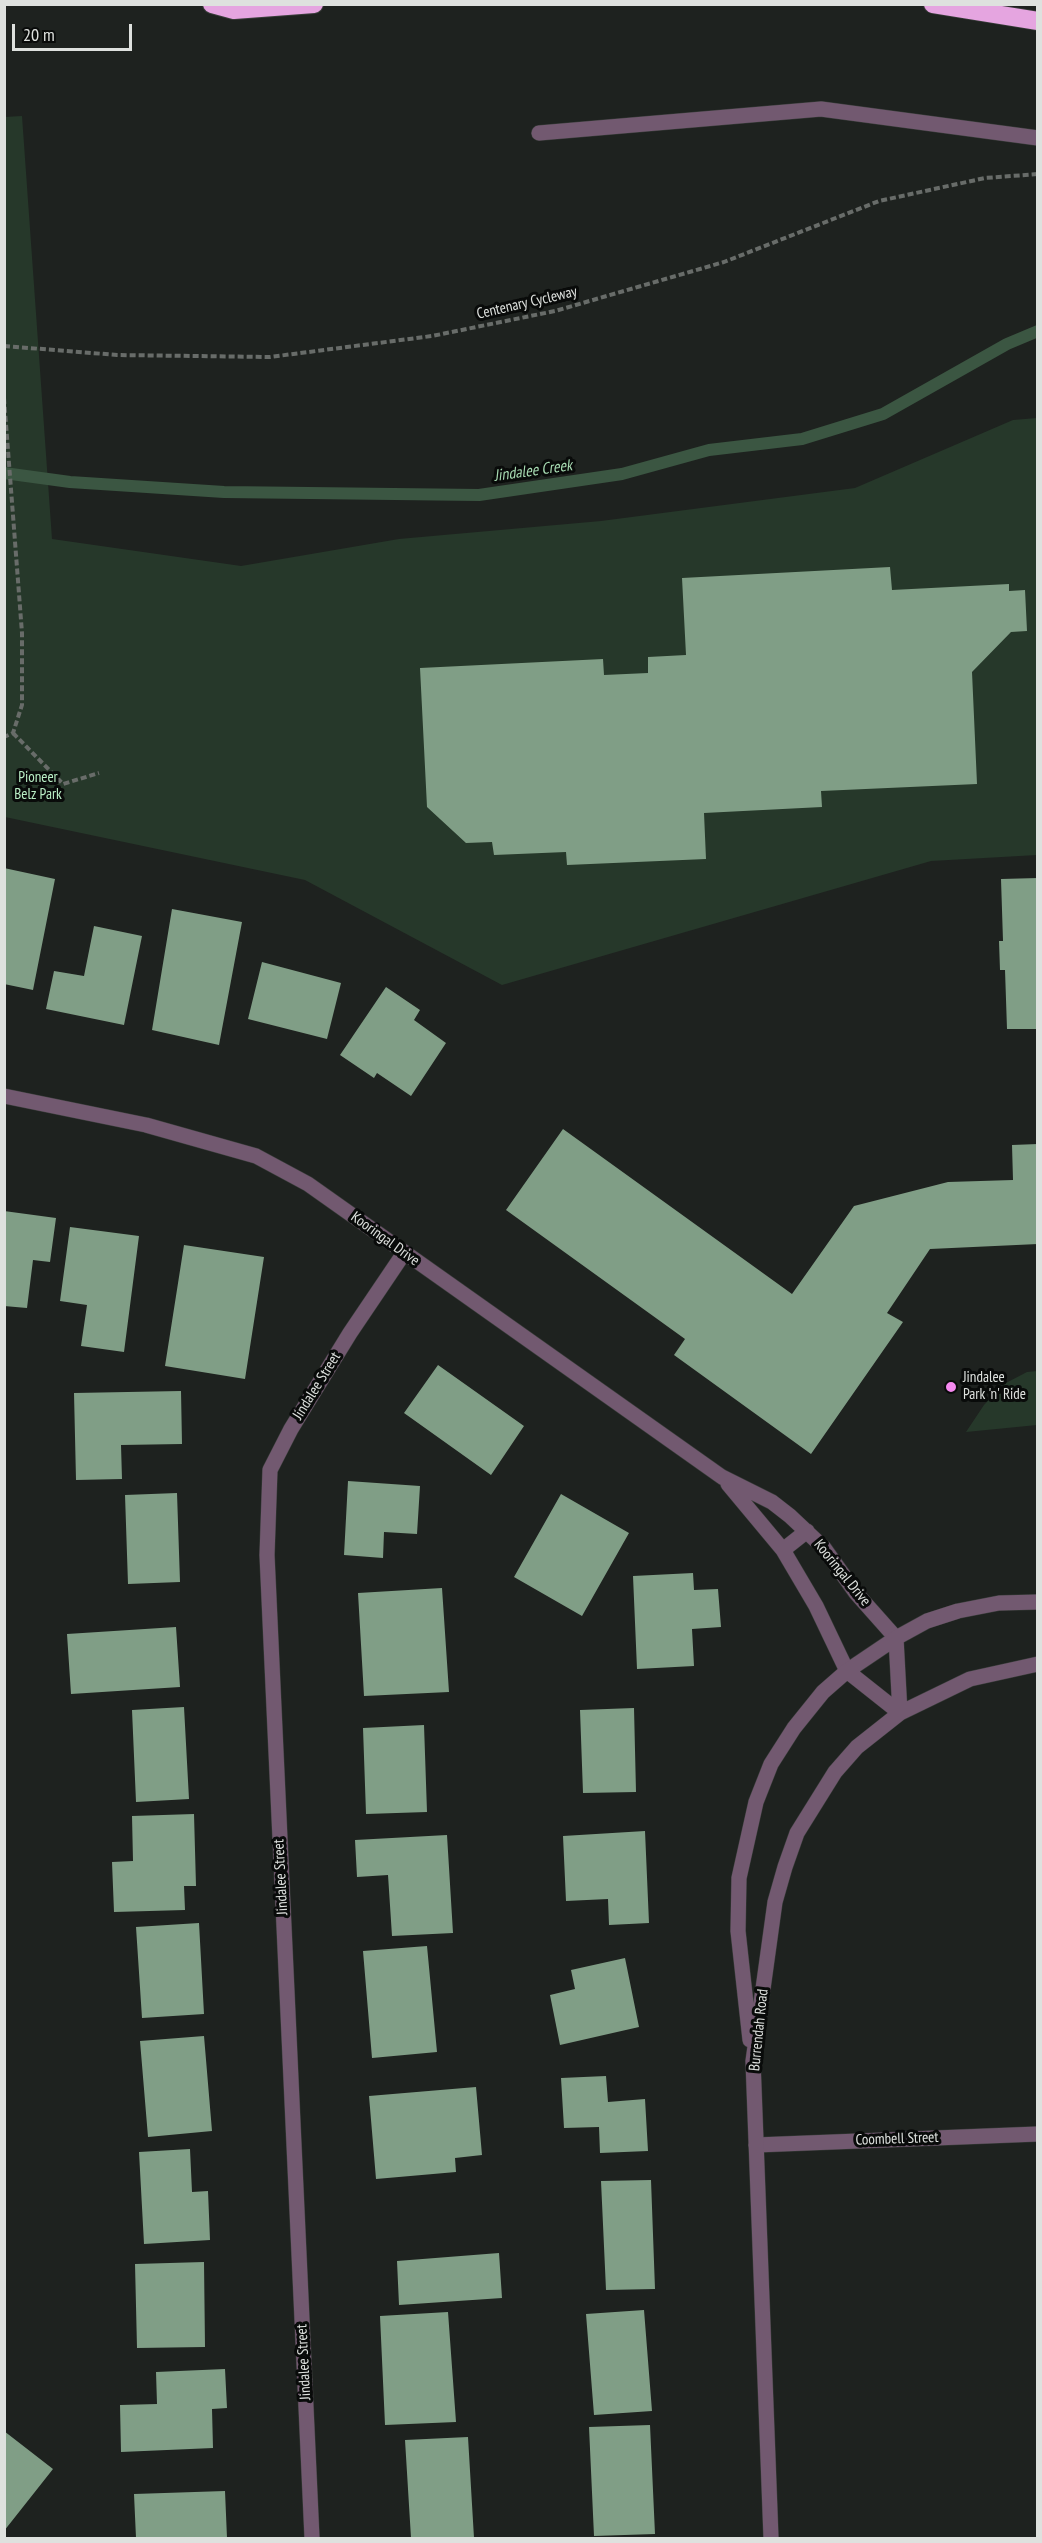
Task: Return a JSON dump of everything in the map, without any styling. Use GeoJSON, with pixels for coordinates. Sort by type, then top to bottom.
{"type":"FeatureCollection","features":[{"type":"Feature","properties":{"kind":"highway"},"geometry":{"type":"LineString","coordinates":[[212,4],[234,10],[314,4]]}},
{"type":"Feature","properties":{"kind":"highway"},"geometry":{"type":"LineString","coordinates":[[933,4],[1038,21]]}},
{"type":"Feature","properties":{"kind":"street"},"geometry":{"type":"LineString","coordinates":[[539,133],[821,109],[1038,138]]}},
{"type":"Feature","properties":{"kind":"street","name":"Kooringal Drive"},"geometry":{"type":"LineString","coordinates":[[4,1096],[146,1125],[256,1156],[308,1184],[722,1477],[772,1502],[807,1531],[833,1559],[856,1593],[896,1638]]}},
{"type":"Feature","properties":{"kind":"street","name":"Jindalee Street"},"geometry":{"type":"LineString","coordinates":[[312,2538],[267,1567],[270,1470],[291,1429],[344,1342],[404,1253]]}},
{"type":"Feature","properties":{"kind":"street","name":"Kooringal Drive"},"geometry":{"type":"LineString","coordinates":[[722,1477],[783,1550],[816,1606],[847,1671]]}},
{"type":"Feature","properties":{"kind":"street"},"geometry":{"type":"LineString","coordinates":[[783,1550],[807,1531]]}},
{"type":"Feature","properties":{"kind":"street"},"geometry":{"type":"LineString","coordinates":[[753,2061],[738,1931],[739,1878],[756,1802],[771,1764],[794,1728],[823,1692],[847,1671],[896,1638],[927,1622],[958,1611],[999,1603],[1038,1602]]}},
{"type":"Feature","properties":{"kind":"street"},"geometry":{"type":"LineString","coordinates":[[896,1638],[900,1713]]}},
{"type":"Feature","properties":{"kind":"street","name":"Burrendah Road"},"geometry":{"type":"LineString","coordinates":[[771,2538],[753,2061],[775,1902],[797,1833],[835,1772],[857,1747],[900,1713],[944,1689],[970,1679],[1038,1664]]}},
{"type":"Feature","properties":{"kind":"street"},"geometry":{"type":"LineString","coordinates":[[847,1671],[900,1713]]}},
{"type":"Feature","properties":{"kind":"street","name":"Coombell Street"},"geometry":{"type":"LineString","coordinates":[[756,2145],[1038,2134]]}},
{"type":"Feature","properties":{"kind":"path","name":"Centenary Cycleway"},"geometry":{"type":"LineString","coordinates":[[4,346],[117,355],[270,357],[432,336],[555,311],[724,262],[879,201],[985,178],[1038,174]]}},
{"type":"Feature","properties":{"kind":"path"},"geometry":{"type":"LineString","coordinates":[[4,398],[22,633],[22,705],[13,733],[4,737]]}},
{"type":"Feature","properties":{"kind":"path"},"geometry":{"type":"LineString","coordinates":[[13,733],[63,784],[99,773]]}},
{"type":"Feature","properties":{"kind":"green space","name":"Pioneer Belz Park"},"geometry":{"type":"Polygon","coordinates":[[[22,116],[52,539],[241,566],[399,539],[601,521],[855,488],[1013,420],[1037,418],[1037,855],[931,861],[502,985],[305,880],[5,817],[5,117],[22,116]]]}},
{"type":"Feature","properties":{"kind":"green space"},"geometry":{"type":"Polygon","coordinates":[[[1037,1371],[1037,1425],[966,1432],[984,1405],[1004,1384],[1027,1372],[1037,1371]]]}},
{"type":"Feature","properties":{"kind":"building"},"geometry":{"type":"Polygon","coordinates":[[[890,567],[892,590],[1009,584],[1009,591],[1025,590],[1027,631],[1011,632],[972,672],[977,784],[821,791],[822,807],[704,813],[706,859],[567,865],[566,852],[494,855],[492,842],[466,843],[427,807],[420,668],[603,659],[604,675],[648,673],[648,657],[686,655],[682,578],[890,567]]]}},
{"type":"Feature","properties":{"kind":"building"},"geometry":{"type":"Polygon","coordinates":[[[4,868],[55,879],[33,990],[4,984],[4,868]]]}},
{"type":"Feature","properties":{"kind":"building"},"geometry":{"type":"Polygon","coordinates":[[[1038,878],[1038,1029],[1007,1029],[1005,970],[1000,970],[999,941],[1003,941],[1001,879],[1038,878]]]}},
{"type":"Feature","properties":{"kind":"building"},"geometry":{"type":"Polygon","coordinates":[[[172,909],[242,922],[219,1045],[152,1030],[172,909]]]}},
{"type":"Feature","properties":{"kind":"building"},"geometry":{"type":"Polygon","coordinates":[[[94,926],[142,936],[124,1025],[46,1009],[54,971],[84,976],[94,926]]]}},
{"type":"Feature","properties":{"kind":"building"},"geometry":{"type":"Polygon","coordinates":[[[262,962],[341,983],[327,1039],[248,1019],[262,962]]]}},
{"type":"Feature","properties":{"kind":"building"},"geometry":{"type":"Polygon","coordinates":[[[386,987],[420,1010],[414,1020],[446,1043],[411,1096],[377,1073],[374,1078],[340,1055],[386,987]]]}},
{"type":"Feature","properties":{"kind":"building"},"geometry":{"type":"Polygon","coordinates":[[[563,1129],[792,1294],[854,1206],[948,1182],[1013,1180],[1012,1145],[1038,1144],[1038,1244],[930,1249],[887,1313],[903,1322],[811,1454],[674,1355],[685,1339],[506,1210],[563,1129]]]}},
{"type":"Feature","properties":{"kind":"building"},"geometry":{"type":"Polygon","coordinates":[[[4,1211],[56,1218],[50,1262],[33,1260],[27,1308],[4,1306],[4,1211]]]}},
{"type":"Feature","properties":{"kind":"building"},"geometry":{"type":"Polygon","coordinates":[[[70,1227],[139,1236],[124,1352],[81,1346],[87,1305],[60,1301],[70,1227]]]}},
{"type":"Feature","properties":{"kind":"building"},"geometry":{"type":"Polygon","coordinates":[[[184,1245],[264,1257],[245,1379],[165,1366],[184,1245]]]}},
{"type":"Feature","properties":{"kind":"building"},"geometry":{"type":"Polygon","coordinates":[[[438,1365],[524,1426],[491,1475],[404,1413],[438,1365]]]}},
{"type":"Feature","properties":{"kind":"building"},"geometry":{"type":"Polygon","coordinates":[[[181,1391],[182,1444],[121,1445],[122,1479],[76,1480],[74,1393],[181,1391]]]}},
{"type":"Feature","properties":{"kind":"building"},"geometry":{"type":"Polygon","coordinates":[[[348,1481],[420,1486],[417,1534],[384,1532],[383,1558],[344,1555],[348,1481]]]}},
{"type":"Feature","properties":{"kind":"building"},"geometry":{"type":"Polygon","coordinates":[[[177,1493],[180,1582],[128,1584],[125,1495],[177,1493]]]}},
{"type":"Feature","properties":{"kind":"building"},"geometry":{"type":"Polygon","coordinates":[[[561,1494],[629,1533],[582,1616],[514,1577],[561,1494]]]}},
{"type":"Feature","properties":{"kind":"building"},"geometry":{"type":"Polygon","coordinates":[[[693,1573],[694,1590],[718,1589],[721,1627],[692,1629],[694,1666],[637,1669],[633,1576],[693,1573]]]}},
{"type":"Feature","properties":{"kind":"building"},"geometry":{"type":"Polygon","coordinates":[[[442,1588],[449,1692],[364,1696],[358,1593],[442,1588]]]}},
{"type":"Feature","properties":{"kind":"building"},"geometry":{"type":"Polygon","coordinates":[[[176,1627],[180,1687],[71,1694],[67,1634],[176,1627]]]}},
{"type":"Feature","properties":{"kind":"building"},"geometry":{"type":"Polygon","coordinates":[[[184,1707],[189,1799],[136,1802],[132,1710],[184,1707]]]}},
{"type":"Feature","properties":{"kind":"building"},"geometry":{"type":"Polygon","coordinates":[[[634,1708],[636,1792],[583,1793],[580,1710],[634,1708]]]}},
{"type":"Feature","properties":{"kind":"building"},"geometry":{"type":"Polygon","coordinates":[[[424,1725],[427,1812],[366,1814],[363,1728],[424,1725]]]}},
{"type":"Feature","properties":{"kind":"building"},"geometry":{"type":"Polygon","coordinates":[[[194,1814],[196,1886],[184,1886],[185,1910],[114,1912],[112,1862],[133,1861],[132,1816],[194,1814]]]}},
{"type":"Feature","properties":{"kind":"building"},"geometry":{"type":"Polygon","coordinates":[[[645,1831],[649,1923],[609,1925],[608,1899],[566,1901],[563,1836],[645,1831]]]}},
{"type":"Feature","properties":{"kind":"building"},"geometry":{"type":"Polygon","coordinates":[[[447,1835],[453,1933],[392,1936],[388,1875],[357,1877],[355,1840],[447,1835]]]}},
{"type":"Feature","properties":{"kind":"building"},"geometry":{"type":"Polygon","coordinates":[[[199,1923],[204,2014],[142,2018],[136,1927],[199,1923]]]}},
{"type":"Feature","properties":{"kind":"building"},"geometry":{"type":"Polygon","coordinates":[[[427,1946],[437,2052],[372,2058],[363,1951],[427,1946]]]}},
{"type":"Feature","properties":{"kind":"building"},"geometry":{"type":"Polygon","coordinates":[[[625,1958],[639,2027],[560,2045],[550,1995],[575,1989],[571,1970],[625,1958]]]}},
{"type":"Feature","properties":{"kind":"building"},"geometry":{"type":"Polygon","coordinates":[[[204,2036],[212,2131],[148,2137],[140,2041],[204,2036]]]}},
{"type":"Feature","properties":{"kind":"building"},"geometry":{"type":"Polygon","coordinates":[[[606,2076],[608,2102],[645,2099],[648,2151],[600,2153],[599,2127],[564,2128],[561,2078],[606,2076]]]}},
{"type":"Feature","properties":{"kind":"building"},"geometry":{"type":"Polygon","coordinates":[[[476,2087],[482,2155],[455,2158],[456,2172],[376,2179],[369,2096],[476,2087]]]}},
{"type":"Feature","properties":{"kind":"building"},"geometry":{"type":"Polygon","coordinates":[[[190,2149],[192,2192],[208,2191],[210,2240],[144,2244],[139,2152],[190,2149]]]}},
{"type":"Feature","properties":{"kind":"building"},"geometry":{"type":"Polygon","coordinates":[[[651,2180],[655,2289],[606,2290],[601,2181],[651,2180]]]}},
{"type":"Feature","properties":{"kind":"building"},"geometry":{"type":"Polygon","coordinates":[[[499,2253],[502,2298],[399,2305],[397,2261],[499,2253]]]}},
{"type":"Feature","properties":{"kind":"building"},"geometry":{"type":"Polygon","coordinates":[[[204,2262],[205,2347],[137,2348],[135,2264],[204,2262]]]}},
{"type":"Feature","properties":{"kind":"building"},"geometry":{"type":"Polygon","coordinates":[[[644,2310],[652,2411],[594,2415],[586,2314],[644,2310]]]}},
{"type":"Feature","properties":{"kind":"building"},"geometry":{"type":"Polygon","coordinates":[[[448,2312],[456,2422],[385,2425],[380,2316],[448,2312]]]}},
{"type":"Feature","properties":{"kind":"building"},"geometry":{"type":"Polygon","coordinates":[[[225,2369],[227,2408],[212,2409],[213,2448],[121,2452],[120,2405],[157,2404],[156,2372],[225,2369]]]}},
{"type":"Feature","properties":{"kind":"building"},"geometry":{"type":"Polygon","coordinates":[[[650,2425],[655,2534],[594,2536],[589,2427],[650,2425]]]}},
{"type":"Feature","properties":{"kind":"building"},"geometry":{"type":"Polygon","coordinates":[[[4,2431],[53,2469],[4,2531],[4,2431]]]}},
{"type":"Feature","properties":{"kind":"building"},"geometry":{"type":"Polygon","coordinates":[[[468,2437],[474,2538],[411,2538],[405,2440],[468,2437]]]}},
{"type":"Feature","properties":{"kind":"building"},"geometry":{"type":"Polygon","coordinates":[[[225,2491],[227,2538],[136,2538],[134,2494],[225,2491]]]}},
{"type":"Feature","properties":{"kind":"waterway","name":"Jindalee Creek"},"geometry":{"type":"LineString","coordinates":[[4,473],[70,482],[224,492],[479,495],[622,474],[709,450],[802,439],[883,414],[1007,344],[1038,331]]}},
{"type":"Feature","properties":{"kind":"place","name":"Jindalee Park 'n' Ride"},"geometry":{"type":"Point","coordinates":[951,1387]}}]}
